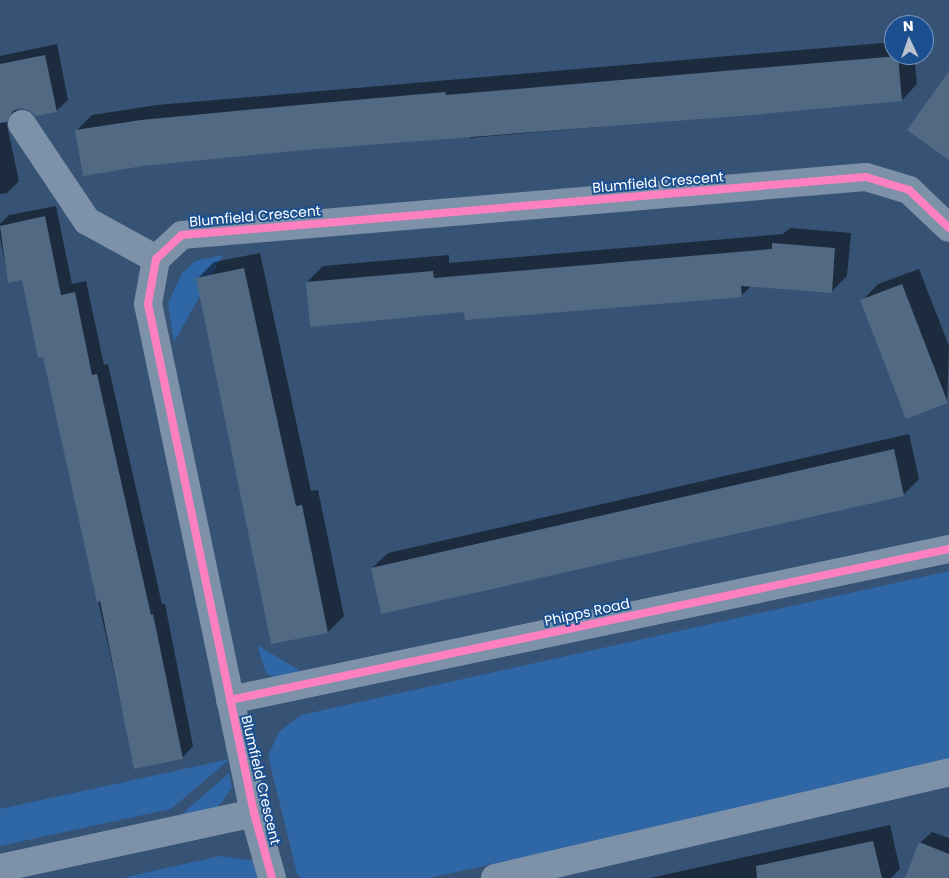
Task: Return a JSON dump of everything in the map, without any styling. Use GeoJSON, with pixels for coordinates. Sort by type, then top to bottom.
{"type":"FeatureCollection","features":[{"type":"Feature","properties":{"kind":"street"},"geometry":{"type":"LineString","coordinates":[[22,124],[87,221],[156,259]]}},
{"type":"Feature","properties":{"kind":"street","name":"Blumfield Crescent"},"geometry":{"type":"LineString","coordinates":[[272,878],[254,813],[148,304],[156,259],[182,235],[866,177],[909,190],[949,228]]}},
{"type":"Feature","properties":{"kind":"street","name":"Phipps Road"},"geometry":{"type":"LineString","coordinates":[[230,700],[949,549]]}},
{"type":"Feature","properties":{"kind":"street"},"geometry":{"type":"LineString","coordinates":[[495,878],[949,772]]}},
{"type":"Feature","properties":{"kind":"street"},"geometry":{"type":"LineString","coordinates":[[0,868],[254,813]]}},
{"type":"Feature","properties":{"kind":"shaded area"},"geometry":{"type":"Polygon","coordinates":[[[223,255],[174,342],[168,303],[182,273],[195,261],[223,255]]]}},
{"type":"Feature","properties":{"kind":"shaded area"},"geometry":{"type":"Polygon","coordinates":[[[949,571],[949,764],[429,878],[301,878],[297,874],[268,756],[279,732],[301,715],[949,571]]]}},
{"type":"Feature","properties":{"kind":"shaded area"},"geometry":{"type":"Polygon","coordinates":[[[257,645],[312,678],[282,682],[266,673],[257,645]]]}},
{"type":"Feature","properties":{"kind":"shaded area"},"geometry":{"type":"Polygon","coordinates":[[[230,759],[171,809],[0,846],[0,809],[230,759]]]}},
{"type":"Feature","properties":{"kind":"shaded area"},"geometry":{"type":"Polygon","coordinates":[[[229,773],[232,788],[216,810],[182,814],[229,773]]]}},
{"type":"Feature","properties":{"kind":"shaded area"},"geometry":{"type":"Polygon","coordinates":[[[220,856],[255,861],[257,878],[122,878],[220,856]]]}},
{"type":"Feature","properties":{"kind":"building"},"geometry":{"type":"Polygon","coordinates":[[[45,55],[57,112],[36,116],[29,110],[20,108],[13,111],[7,122],[0,123],[0,64],[45,55]]]}},
{"type":"Feature","properties":{"kind":"building"},"geometry":{"type":"Polygon","coordinates":[[[884,57],[884,65],[899,65],[902,101],[752,115],[304,150],[143,166],[83,176],[75,130],[141,120],[310,104],[445,92],[446,95],[884,57]]]}},
{"type":"Feature","properties":{"kind":"building"},"geometry":{"type":"Polygon","coordinates":[[[949,71],[949,160],[907,130],[949,71]]]}},
{"type":"Feature","properties":{"kind":"building"},"geometry":{"type":"Polygon","coordinates":[[[45,216],[61,295],[75,292],[92,375],[97,374],[151,615],[153,614],[183,759],[134,769],[100,601],[97,602],[43,357],[38,358],[22,280],[8,283],[0,226],[45,216]]]}},
{"type":"Feature","properties":{"kind":"building"},"geometry":{"type":"Polygon","coordinates":[[[772,243],[835,248],[832,293],[741,286],[742,297],[465,320],[464,312],[310,327],[306,282],[433,271],[434,278],[772,249],[772,243]]]}},
{"type":"Feature","properties":{"kind":"building"},"geometry":{"type":"Polygon","coordinates":[[[244,268],[296,506],[302,505],[328,633],[271,644],[196,278],[244,268]]]}},
{"type":"Feature","properties":{"kind":"building"},"geometry":{"type":"Polygon","coordinates":[[[902,284],[948,403],[906,419],[860,300],[902,284]]]}},
{"type":"Feature","properties":{"kind":"building"},"geometry":{"type":"Polygon","coordinates":[[[894,449],[904,496],[381,614],[371,568],[894,449]]]}},
{"type":"Feature","properties":{"kind":"building"},"geometry":{"type":"Polygon","coordinates":[[[873,841],[882,878],[757,878],[756,866],[873,841]]]}},
{"type":"Feature","properties":{"kind":"building"},"geometry":{"type":"Polygon","coordinates":[[[919,842],[949,854],[949,878],[905,878],[919,842]]]}},
{"type":"Feature","properties":{"kind":"cycle path"},"geometry":{"type":"LineString","coordinates":[[272,878],[254,813],[148,304],[156,259],[182,235],[866,177],[909,190],[949,228]]}},
{"type":"Feature","properties":{"kind":"cycle path"},"geometry":{"type":"LineString","coordinates":[[230,700],[949,549]]}}]}
